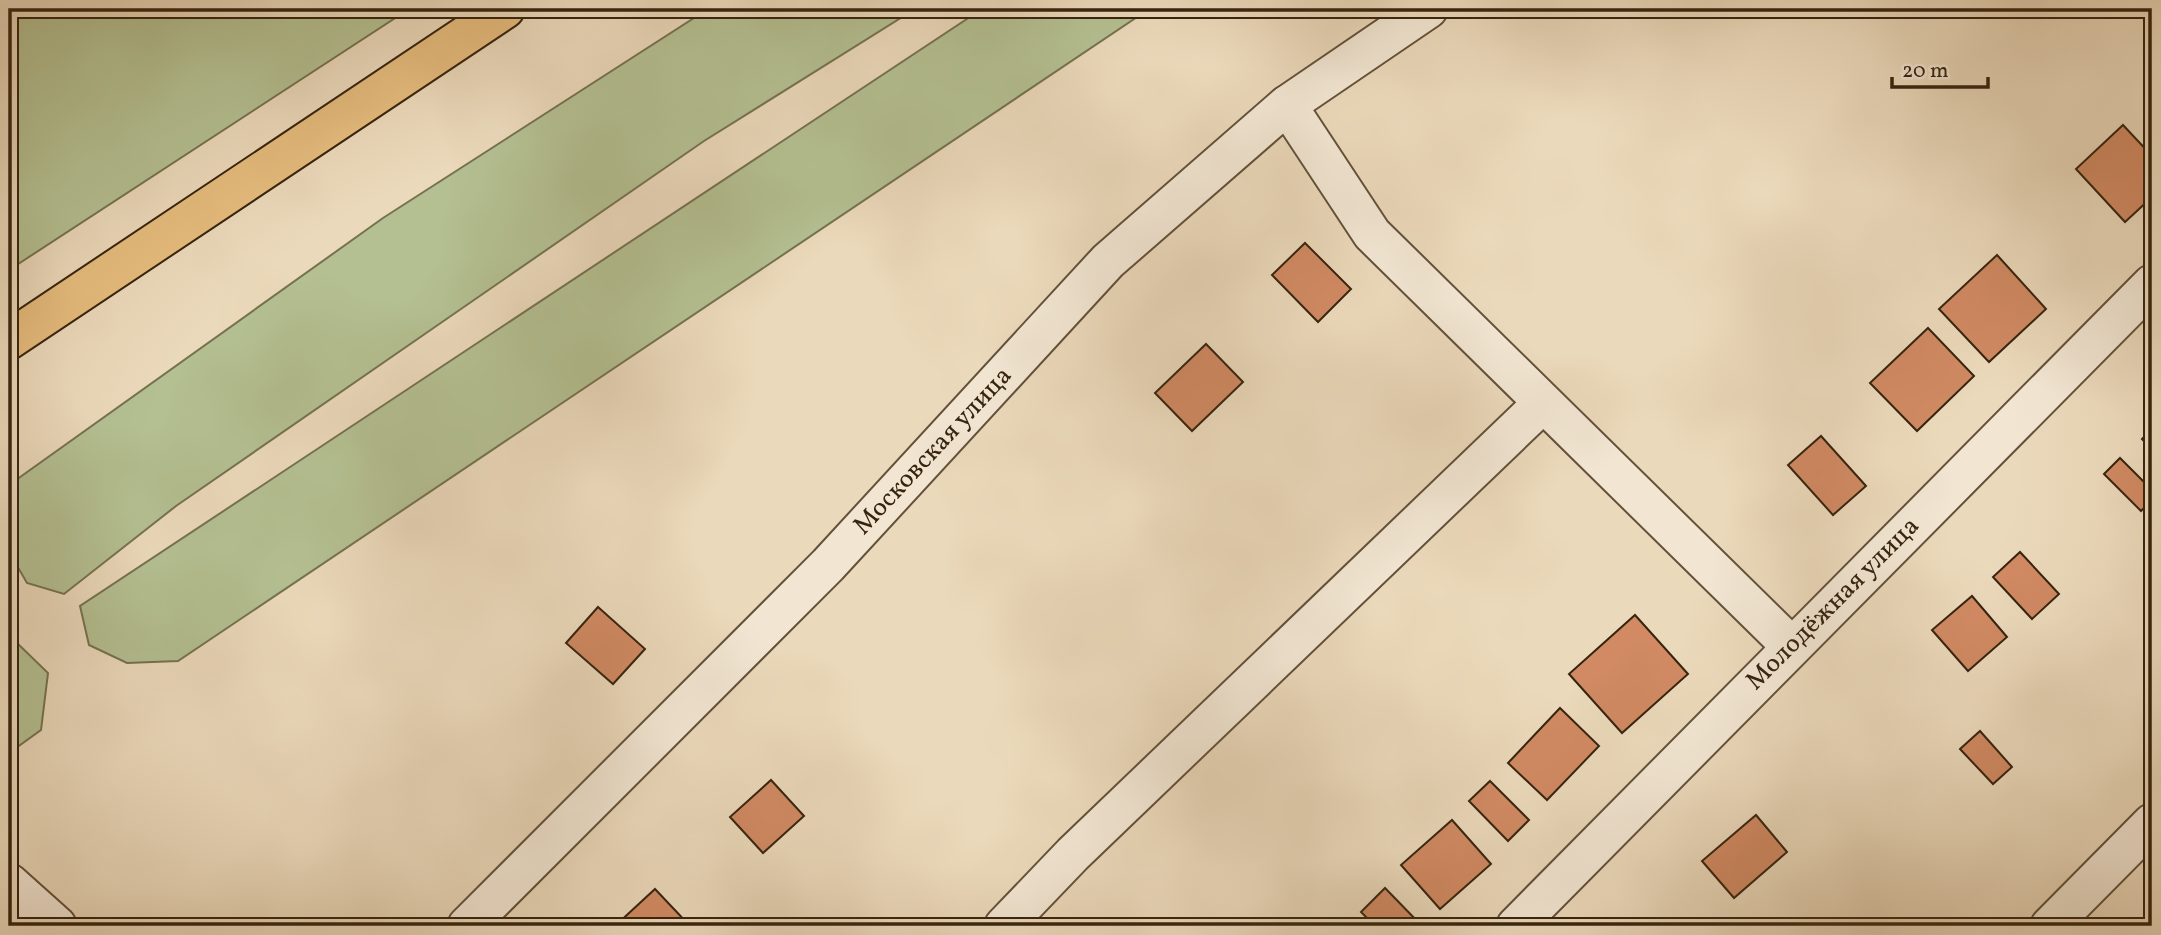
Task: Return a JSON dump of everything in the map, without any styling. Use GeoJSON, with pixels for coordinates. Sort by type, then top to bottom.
{"type":"FeatureCollection","features":[{"type":"Feature","properties":{"kind":"main road"},"geometry":{"type":"LineString","coordinates":[[9,340],[505,9]]}},
{"type":"Feature","properties":{"kind":"street","name":"Московская улица"},"geometry":{"type":"LineString","coordinates":[[467,926],[828,565],[1108,261],[1287,105],[1428,9]]}},
{"type":"Feature","properties":{"kind":"street"},"geometry":{"type":"LineString","coordinates":[[1287,105],[1372,234],[1791,646]]}},
{"type":"Feature","properties":{"kind":"street","name":"Молодёжная улица"},"geometry":{"type":"LineString","coordinates":[[1516,926],[2152,284]]}},
{"type":"Feature","properties":{"kind":"street"},"geometry":{"type":"LineString","coordinates":[[1004,926],[1073,854],[1543,403]]}},
{"type":"Feature","properties":{"kind":"street"},"geometry":{"type":"LineString","coordinates":[[2050,926],[2152,823]]}},
{"type":"Feature","properties":{"kind":"street"},"geometry":{"type":"LineString","coordinates":[[9,883],[57,926]]}},
{"type":"Feature","properties":{"kind":"green space"},"geometry":{"type":"Polygon","coordinates":[[[9,9],[409,9],[9,270],[9,9]]]}},
{"type":"Feature","properties":{"kind":"green space"},"geometry":{"type":"Polygon","coordinates":[[[708,9],[915,9],[704,141],[176,506],[64,594],[27,583],[9,552],[9,485],[383,218],[708,9]]]}},
{"type":"Feature","properties":{"kind":"green space"},"geometry":{"type":"Polygon","coordinates":[[[982,9],[1149,9],[178,661],[127,663],[89,645],[80,606],[982,9]]]}},
{"type":"Feature","properties":{"kind":"green space"},"geometry":{"type":"Polygon","coordinates":[[[14,640],[48,673],[41,730],[9,753],[9,643],[14,640]]]}},
{"type":"Feature","properties":{"kind":"building"},"geometry":{"type":"Polygon","coordinates":[[[2123,125],[2152,156],[2152,197],[2125,222],[2076,169],[2123,125]]]}},
{"type":"Feature","properties":{"kind":"building"},"geometry":{"type":"Polygon","coordinates":[[[1305,243],[1351,289],[1318,322],[1272,275],[1305,243]]]}},
{"type":"Feature","properties":{"kind":"building"},"geometry":{"type":"Polygon","coordinates":[[[1997,255],[2046,309],[1989,362],[1939,309],[1997,255]]]}},
{"type":"Feature","properties":{"kind":"building"},"geometry":{"type":"Polygon","coordinates":[[[1928,328],[1974,376],[1917,431],[1870,383],[1928,328]]]}},
{"type":"Feature","properties":{"kind":"building"},"geometry":{"type":"Polygon","coordinates":[[[1206,344],[1243,382],[1192,431],[1155,393],[1206,344]]]}},
{"type":"Feature","properties":{"kind":"building"},"geometry":{"type":"Polygon","coordinates":[[[2152,429],[2152,450],[2142,439],[2152,429]]]}},
{"type":"Feature","properties":{"kind":"building"},"geometry":{"type":"Polygon","coordinates":[[[1821,436],[1866,486],[1833,515],[1788,465],[1821,436]]]}},
{"type":"Feature","properties":{"kind":"building"},"geometry":{"type":"Polygon","coordinates":[[[2120,458],[2152,490],[2152,500],[2141,511],[2104,474],[2120,458]]]}},
{"type":"Feature","properties":{"kind":"building"},"geometry":{"type":"Polygon","coordinates":[[[2020,552],[2059,594],[2032,619],[1993,577],[2020,552]]]}},
{"type":"Feature","properties":{"kind":"building"},"geometry":{"type":"Polygon","coordinates":[[[1972,596],[2007,637],[1968,671],[1932,630],[1972,596]]]}},
{"type":"Feature","properties":{"kind":"building"},"geometry":{"type":"Polygon","coordinates":[[[598,607],[645,649],[613,684],[566,643],[598,607]]]}},
{"type":"Feature","properties":{"kind":"building"},"geometry":{"type":"Polygon","coordinates":[[[1635,615],[1688,674],[1622,733],[1569,674],[1635,615]]]}},
{"type":"Feature","properties":{"kind":"building"},"geometry":{"type":"Polygon","coordinates":[[[1560,708],[1599,746],[1547,800],[1508,763],[1560,708]]]}},
{"type":"Feature","properties":{"kind":"building"},"geometry":{"type":"Polygon","coordinates":[[[1980,731],[2012,767],[1993,784],[1960,749],[1980,731]]]}},
{"type":"Feature","properties":{"kind":"building"},"geometry":{"type":"Polygon","coordinates":[[[771,780],[804,816],[763,853],[730,817],[771,780]]]}},
{"type":"Feature","properties":{"kind":"building"},"geometry":{"type":"Polygon","coordinates":[[[1490,781],[1529,820],[1508,841],[1469,801],[1490,781]]]}},
{"type":"Feature","properties":{"kind":"building"},"geometry":{"type":"Polygon","coordinates":[[[1756,815],[1787,852],[1734,898],[1702,861],[1756,815]]]}},
{"type":"Feature","properties":{"kind":"building"},"geometry":{"type":"Polygon","coordinates":[[[1452,820],[1491,864],[1440,909],[1401,865],[1452,820]]]}},
{"type":"Feature","properties":{"kind":"building"},"geometry":{"type":"Polygon","coordinates":[[[1385,888],[1421,926],[1375,926],[1361,912],[1385,888]]]}},
{"type":"Feature","properties":{"kind":"building"},"geometry":{"type":"Polygon","coordinates":[[[655,889],[690,926],[615,926],[655,889]]]}}]}
